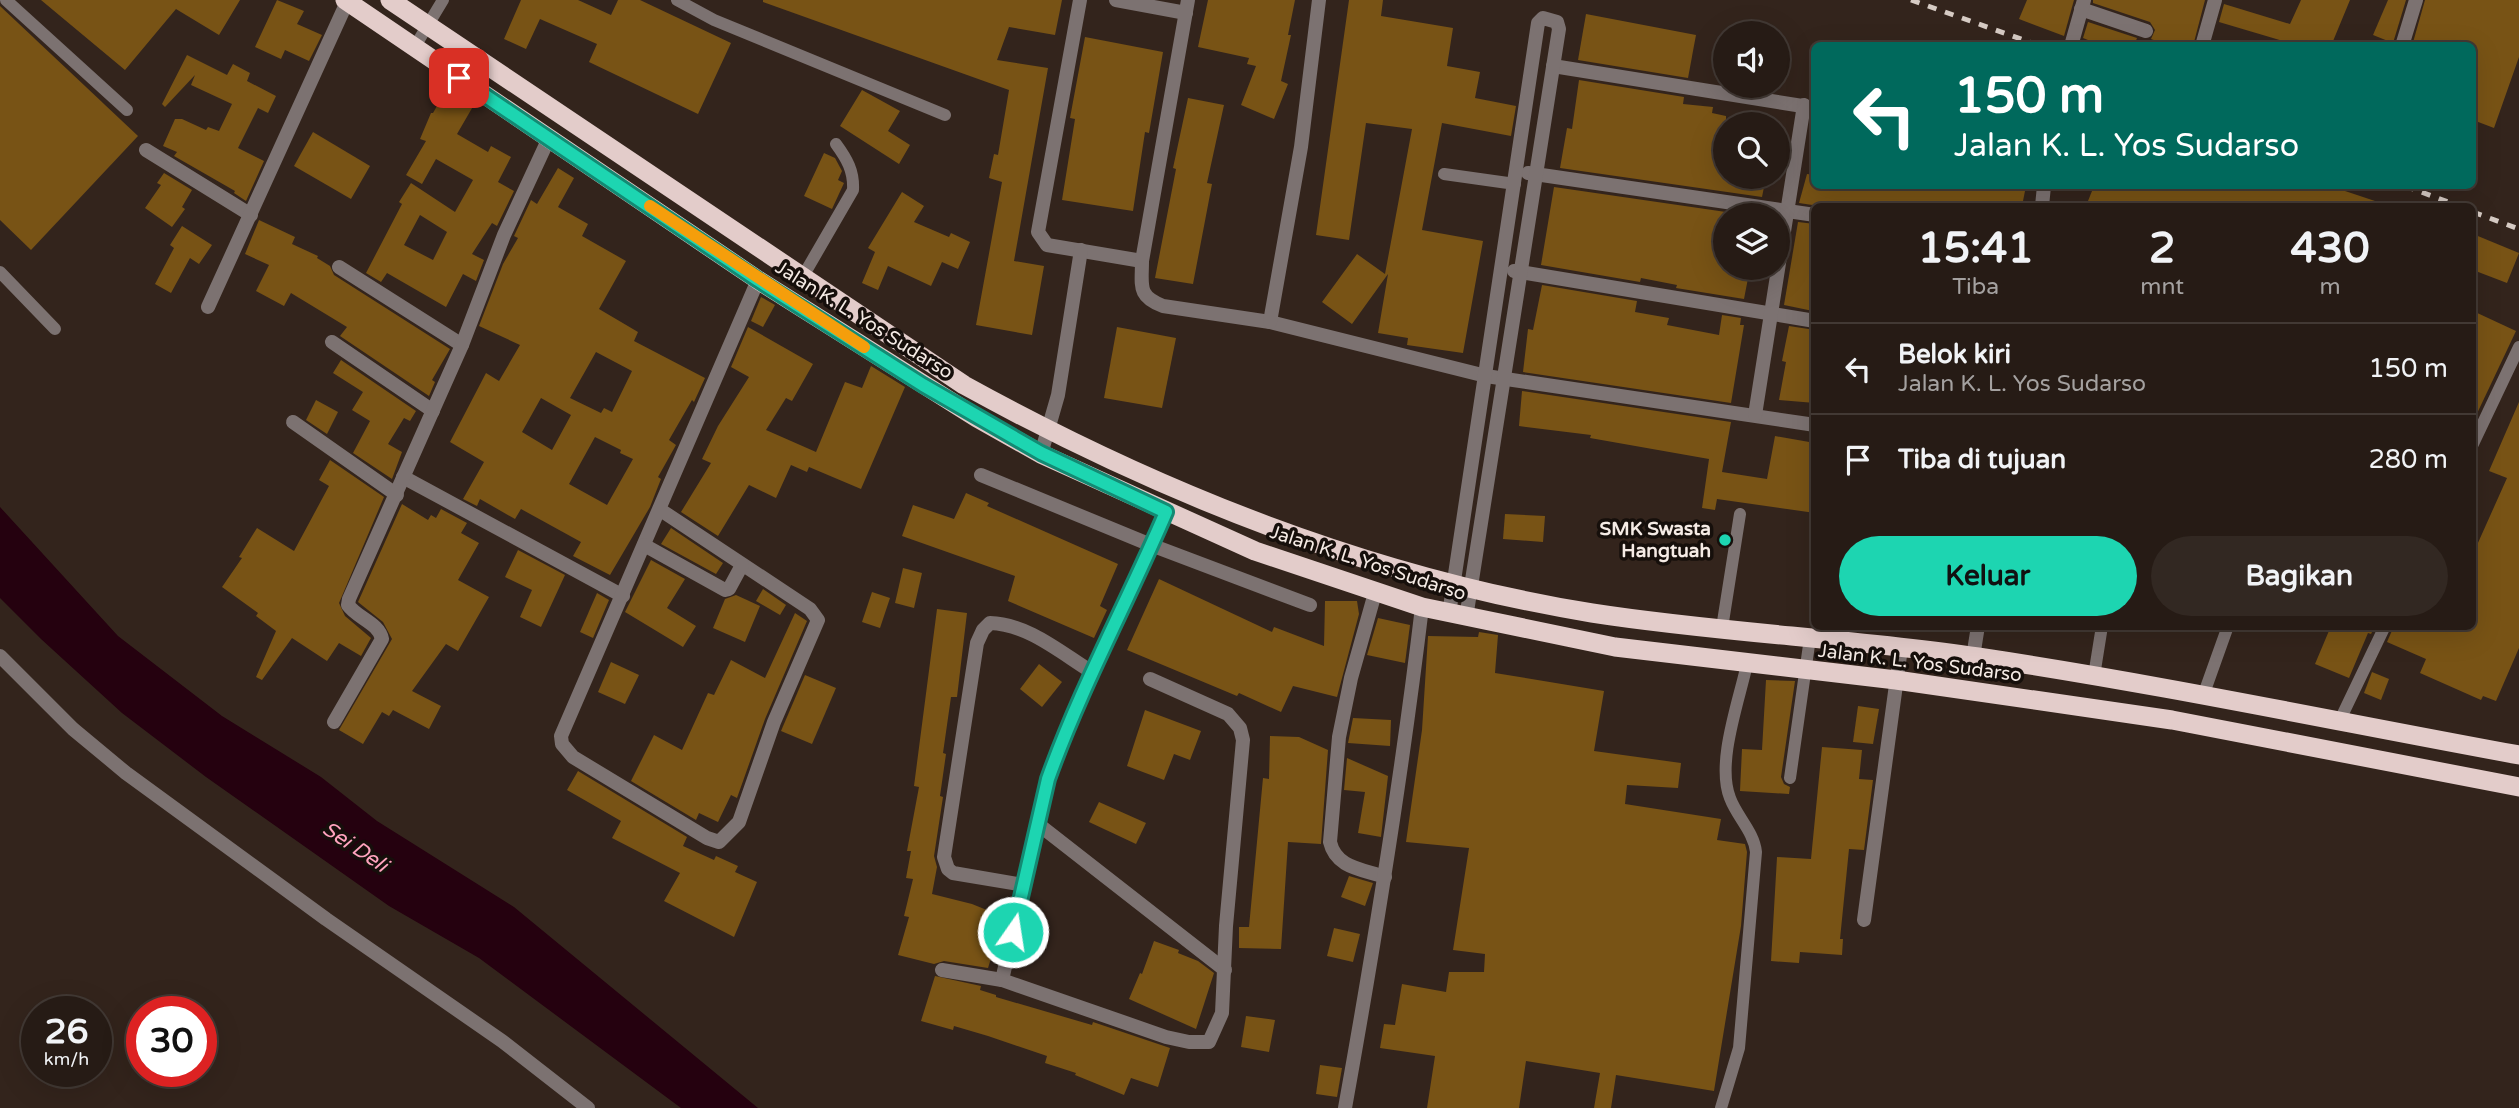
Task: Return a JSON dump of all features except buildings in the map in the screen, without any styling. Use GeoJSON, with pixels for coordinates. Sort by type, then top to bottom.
{"type":"FeatureCollection","features":[{"type":"Feature","properties":{"kind":"highway","name":"Jalan K. L. Yos Sudarso"},"geometry":{"type":"LineString","coordinates":[[390,0],[944,372],[1049,431],[1174,489],[1356,557],[1462,586],[1592,613],[1973,657],[2094,676],[2519,755]]}},
{"type":"Feature","properties":{"kind":"highway","name":"Jalan K. L. Yos Sudarso"},"geometry":{"type":"LineString","coordinates":[[346,1],[758,280],[966,411],[1041,453],[1166,512],[1373,602],[1422,607],[1615,647],[1896,680],[2172,720],[2519,787]]}},
{"type":"Feature","properties":{"kind":"street"},"geometry":{"type":"LineString","coordinates":[[1080,0],[1038,232],[1047,245],[1142,261]]}},
{"type":"Feature","properties":{"kind":"street"},"geometry":{"type":"LineString","coordinates":[[1116,0],[1187,6],[1142,261],[1142,290],[1149,301],[1163,306],[1270,322],[1486,376],[1811,424]]}},
{"type":"Feature","properties":{"kind":"street"},"geometry":{"type":"LineString","coordinates":[[1270,322],[1301,147],[1318,0]]}},
{"type":"Feature","properties":{"kind":"street"},"geometry":{"type":"LineString","coordinates":[[2203,42],[2215,0]]}},
{"type":"Feature","properties":{"kind":"street"},"geometry":{"type":"LineString","coordinates":[[2403,42],[2416,0]]}},
{"type":"Feature","properties":{"kind":"street"},"geometry":{"type":"LineString","coordinates":[[208,307],[346,1]]}},
{"type":"Feature","properties":{"kind":"street"},"geometry":{"type":"LineString","coordinates":[[2072,42],[2083,4],[2146,31]]}},
{"type":"Feature","properties":{"kind":"street"},"geometry":{"type":"LineString","coordinates":[[1457,616],[1521,272],[1559,29],[1557,22],[1551,18],[1543,18],[1538,23],[1486,376],[1462,586]]}},
{"type":"Feature","properties":{"kind":"street"},"geometry":{"type":"LineString","coordinates":[[1553,66],[1809,106],[1789,203]]}},
{"type":"Feature","properties":{"kind":"street"},"geometry":{"type":"LineString","coordinates":[[334,722],[382,639],[380,631],[348,606],[462,345],[504,235],[549,138]]}},
{"type":"Feature","properties":{"kind":"street"},"geometry":{"type":"LineString","coordinates":[[146,150],[251,215]]}},
{"type":"Feature","properties":{"kind":"street"},"geometry":{"type":"LineString","coordinates":[[1516,178],[1536,174],[1733,203]]}},
{"type":"Feature","properties":{"kind":"street"},"geometry":{"type":"LineString","coordinates":[[1790,211],[1811,214]]}},
{"type":"Feature","properties":{"kind":"street"},"geometry":{"type":"LineString","coordinates":[[1041,453],[1058,395],[1081,250]]}},
{"type":"Feature","properties":{"kind":"street"},"geometry":{"type":"LineString","coordinates":[[339,267],[462,345]]}},
{"type":"Feature","properties":{"kind":"street"},"geometry":{"type":"LineString","coordinates":[[1502,269],[1811,320]]}},
{"type":"Feature","properties":{"kind":"street"},"geometry":{"type":"LineString","coordinates":[[659,509],[810,609],[816,615],[818,626],[774,722],[739,822],[719,842],[573,757],[562,744],[564,727],[758,280]]}},
{"type":"Feature","properties":{"kind":"street"},"geometry":{"type":"LineString","coordinates":[[1755,415],[1776,280]]}},
{"type":"Feature","properties":{"kind":"street"},"geometry":{"type":"LineString","coordinates":[[332,342],[433,411]]}},
{"type":"Feature","properties":{"kind":"street"},"geometry":{"type":"LineString","coordinates":[[293,422],[397,495]]}},
{"type":"Feature","properties":{"kind":"street"},"geometry":{"type":"LineString","coordinates":[[981,475],[1151,545],[1310,605]]}},
{"type":"Feature","properties":{"kind":"street"},"geometry":{"type":"LineString","coordinates":[[403,477],[623,596]]}},
{"type":"Feature","properties":{"kind":"street"},"geometry":{"type":"LineString","coordinates":[[1002,980],[1052,768],[1092,672],[1166,512]]}},
{"type":"Feature","properties":{"kind":"street"},"geometry":{"type":"LineString","coordinates":[[644,545],[725,590],[729,589],[743,565]]}},
{"type":"Feature","properties":{"kind":"street"},"geometry":{"type":"LineString","coordinates":[[1373,602],[1351,678],[1339,737],[1330,842],[1332,853],[1339,862],[1385,877]]}},
{"type":"Feature","properties":{"kind":"street"},"geometry":{"type":"LineString","coordinates":[[1345,1108],[1385,877],[1414,685],[1422,607]]}},
{"type":"Feature","properties":{"kind":"street"},"geometry":{"type":"LineString","coordinates":[[1024,885],[953,873],[948,869],[944,858],[977,643],[990,623],[1002,623],[1030,634],[1092,672]]}},
{"type":"Feature","properties":{"kind":"street"},"geometry":{"type":"LineString","coordinates":[[1973,657],[1977,630]]}},
{"type":"Feature","properties":{"kind":"street"},"geometry":{"type":"LineString","coordinates":[[1864,920],[1900,648]]}},
{"type":"Feature","properties":{"kind":"street"},"geometry":{"type":"LineString","coordinates":[[0,656],[73,729],[126,773],[326,919],[492,1034],[588,1108]]}},
{"type":"Feature","properties":{"kind":"street"},"geometry":{"type":"LineString","coordinates":[[942,970],[1002,980],[1166,1037],[1202,1044],[1212,1038],[1222,1013],[1226,926],[1243,756],[1240,728],[1228,714],[1150,680]]}},
{"type":"Feature","properties":{"kind":"street"},"geometry":{"type":"LineString","coordinates":[[1038,824],[1225,970]]}},
{"type":"Feature","properties":{"kind":"lane"},"geometry":{"type":"LineString","coordinates":[[6,0],[127,110]]}},
{"type":"Feature","properties":{"kind":"lane"},"geometry":{"type":"LineString","coordinates":[[414,48],[443,0]]}},
{"type":"Feature","properties":{"kind":"lane"},"geometry":{"type":"LineString","coordinates":[[677,0],[715,20],[945,115]]}},
{"type":"Feature","properties":{"kind":"lane"},"geometry":{"type":"LineString","coordinates":[[802,278],[853,190],[853,177],[847,160],[835,144]]}},
{"type":"Feature","properties":{"kind":"lane"},"geometry":{"type":"LineString","coordinates":[[1444,174],[1516,178]]}},
{"type":"Feature","properties":{"kind":"lane"},"geometry":{"type":"LineString","coordinates":[[0,272],[55,329]]}},
{"type":"Feature","properties":{"kind":"lane"},"geometry":{"type":"LineString","coordinates":[[2476,438],[2519,347]]}},
{"type":"Feature","properties":{"kind":"lane"},"geometry":{"type":"LineString","coordinates":[[1722,628],[1740,514]]}},
{"type":"Feature","properties":{"kind":"lane"},"geometry":{"type":"LineString","coordinates":[[2094,676],[2101,630]]}},
{"type":"Feature","properties":{"kind":"lane"},"geometry":{"type":"LineString","coordinates":[[2203,696],[2227,630]]}},
{"type":"Feature","properties":{"kind":"lane"},"geometry":{"type":"LineString","coordinates":[[2339,722],[2383,630]]}},
{"type":"Feature","properties":{"kind":"lane"},"geometry":{"type":"LineString","coordinates":[[1790,778],[1810,638]]}},
{"type":"Feature","properties":{"kind":"lane"},"geometry":{"type":"LineString","coordinates":[[1721,1108],[1739,1048],[1755,852],[1755,844],[1730,799],[1724,775],[1747,664]]}},
{"type":"Feature","properties":{"kind":"water","name":"Sei Deli"},"geometry":{"type":"Polygon","coordinates":[[[0,507],[118,636],[222,716],[321,777],[377,821],[514,907],[758,1108],[681,1108],[479,958],[389,906],[206,777],[122,713],[0,598],[0,507]]]}},
{"type":"Feature","properties":{"kind":"railway"},"geometry":{"type":"LineString","coordinates":[[1911,0],[2030,42]]}},
{"type":"Feature","properties":{"kind":"railway"},"geometry":{"type":"LineString","coordinates":[[2413,189],[2451,203]]}},
{"type":"Feature","properties":{"kind":"railway"},"geometry":{"type":"LineString","coordinates":[[2476,213],[2519,229]]}},
{"type":"Feature","properties":{"kind":"slow traffic"},"geometry":{"type":"LineString","coordinates":[[650,206],[758,280],[864,347]]}},
{"type":"Feature","properties":{"kind":"place","name":"SMK Swasta Hangtuah"},"geometry":{"type":"Point","coordinates":[1725,540]}},
{"type":"Feature","properties":{"kind":"route"},"geometry":{"type":"LineString","coordinates":[[459,78],[758,280],[976,418],[1041,453],[1166,512],[1092,672],[1048,779],[1013,932]]}}]}
